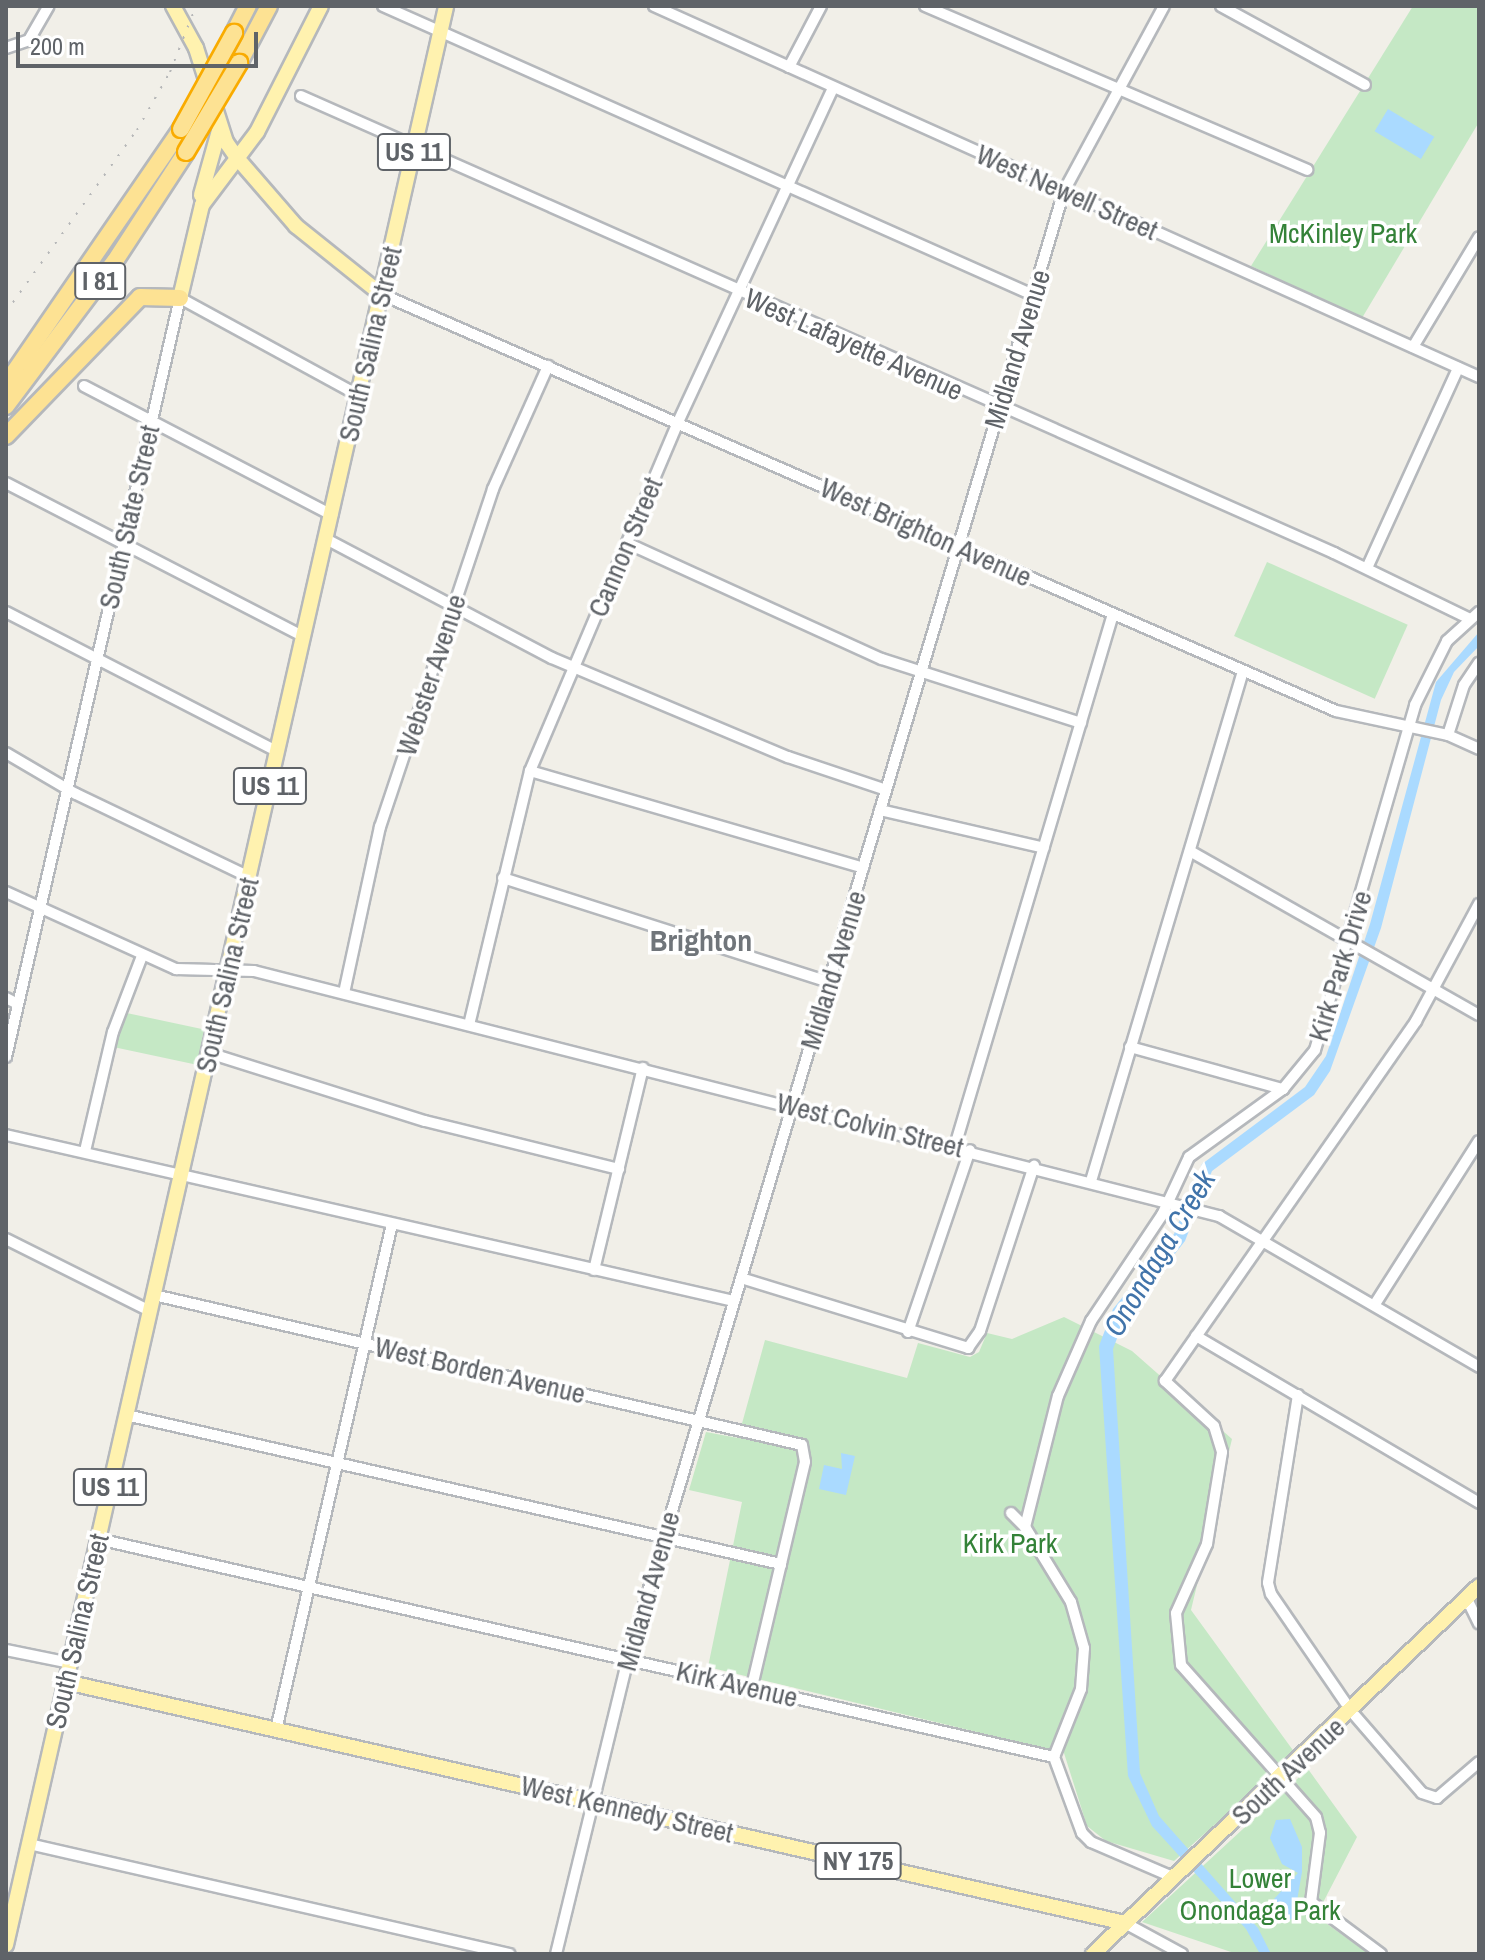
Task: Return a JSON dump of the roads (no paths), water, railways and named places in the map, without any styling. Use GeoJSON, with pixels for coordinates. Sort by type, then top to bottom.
{"type":"FeatureCollection","features":[{"type":"Feature","properties":{"kind":"highway","name":"I 81"},"geometry":{"type":"LineString","coordinates":[[6,384],[181,129],[234,33],[245,6]]}},
{"type":"Feature","properties":{"kind":"highway","name":"I 81"},"geometry":{"type":"LineString","coordinates":[[6,406],[115,261],[186,152],[269,6]]}},
{"type":"Feature","properties":{"kind":"highway"},"geometry":{"type":"LineString","coordinates":[[6,436],[140,297],[180,298]]}},
{"type":"Feature","properties":{"kind":"main road"},"geometry":{"type":"LineString","coordinates":[[173,6],[196,48],[226,142],[238,159],[296,226],[381,294]]}},
{"type":"Feature","properties":{"kind":"main road","name":"South State Street"},"geometry":{"type":"LineString","coordinates":[[180,298],[197,215],[209,190],[238,159],[257,132],[321,6]]}},
{"type":"Feature","properties":{"kind":"main road","name":"South Salina Street"},"geometry":{"type":"LineString","coordinates":[[6,1945],[446,6]]}},
{"type":"Feature","properties":{"kind":"main road"},"geometry":{"type":"LineString","coordinates":[[197,215],[220,124]]}},
{"type":"Feature","properties":{"kind":"main road"},"geometry":{"type":"LineString","coordinates":[[226,142],[257,132]]}},
{"type":"Feature","properties":{"kind":"main road","name":"South Avenue"},"geometry":{"type":"LineString","coordinates":[[1093,1954],[1468,1601],[1479,1586]]}},
{"type":"Feature","properties":{"kind":"main road","name":"West Kennedy Street"},"geometry":{"type":"LineString","coordinates":[[66,1682],[1125,1923]]}},
{"type":"Feature","properties":{"kind":"street"},"geometry":{"type":"LineString","coordinates":[[6,48],[29,40],[49,6]]}},
{"type":"Feature","properties":{"kind":"street"},"geometry":{"type":"LineString","coordinates":[[383,6],[1033,295]]}},
{"type":"Feature","properties":{"kind":"street","name":"West Newell Street"},"geometry":{"type":"LineString","coordinates":[[654,6],[1479,377]]}},
{"type":"Feature","properties":{"kind":"street"},"geometry":{"type":"LineString","coordinates":[[789,67],[821,6]]}},
{"type":"Feature","properties":{"kind":"street"},"geometry":{"type":"LineString","coordinates":[[925,6],[1307,170]]}},
{"type":"Feature","properties":{"kind":"street","name":"Midland Avenue"},"geometry":{"type":"LineString","coordinates":[[556,1954],[590,1801],[628,1659],[1064,191],[1164,6]]}},
{"type":"Feature","properties":{"kind":"street"},"geometry":{"type":"LineString","coordinates":[[1221,6],[1365,85]]}},
{"type":"Feature","properties":{"kind":"street","name":"Cannon Street"},"geometry":{"type":"LineString","coordinates":[[469,1025],[530,771],[678,422],[833,88]]}},
{"type":"Feature","properties":{"kind":"street","name":"West Lafayette Avenue"},"geometry":{"type":"LineString","coordinates":[[301,96],[740,294],[1367,568],[1468,618]]}},
{"type":"Feature","properties":{"kind":"street"},"geometry":{"type":"LineString","coordinates":[[1413,347],[1479,237]]}},
{"type":"Feature","properties":{"kind":"street","name":"West Brighton Avenue"},"geometry":{"type":"LineString","coordinates":[[381,294],[1336,711],[1443,734],[1479,749]]}},
{"type":"Feature","properties":{"kind":"street"},"geometry":{"type":"LineString","coordinates":[[180,298],[358,395]]}},
{"type":"Feature","properties":{"kind":"street","name":"South State Street"},"geometry":{"type":"LineString","coordinates":[[6,1057],[180,298]]}},
{"type":"Feature","properties":{"kind":"street","name":"Webster Avenue"},"geometry":{"type":"LineString","coordinates":[[344,993],[380,827],[501,467],[548,366]]}},
{"type":"Feature","properties":{"kind":"street"},"geometry":{"type":"LineString","coordinates":[[1367,568],[1458,368]]}},
{"type":"Feature","properties":{"kind":"street"},"geometry":{"type":"LineString","coordinates":[[84,386],[332,515]]}},
{"type":"Feature","properties":{"kind":"street"},"geometry":{"type":"LineString","coordinates":[[6,483],[304,637]]}},
{"type":"Feature","properties":{"kind":"street"},"geometry":{"type":"LineString","coordinates":[[326,539],[574,668],[788,757],[886,790]]}},
{"type":"Feature","properties":{"kind":"street"},"geometry":{"type":"LineString","coordinates":[[627,543],[920,674],[1081,723]]}},
{"type":"Feature","properties":{"kind":"street"},"geometry":{"type":"LineString","coordinates":[[6,612],[278,752]]}},
{"type":"Feature","properties":{"kind":"street","name":"Kirk Park Drive"},"geometry":{"type":"LineString","coordinates":[[1025,1527],[1043,1441],[1084,1334],[1168,1203],[1194,1151],[1283,1089],[1315,1050],[1353,943],[1434,661],[1468,618],[1479,612]]}},
{"type":"Feature","properties":{"kind":"street"},"geometry":{"type":"LineString","coordinates":[[955,1146],[1113,614]]}},
{"type":"Feature","properties":{"kind":"street"},"geometry":{"type":"LineString","coordinates":[[1443,734],[1464,685],[1479,663]]}},
{"type":"Feature","properties":{"kind":"street"},"geometry":{"type":"LineString","coordinates":[[1091,1181],[1243,671]]}},
{"type":"Feature","properties":{"kind":"street"},"geometry":{"type":"LineString","coordinates":[[6,753],[68,788],[249,877]]}},
{"type":"Feature","properties":{"kind":"street"},"geometry":{"type":"LineString","coordinates":[[530,771],[863,868]]}},
{"type":"Feature","properties":{"kind":"street"},"geometry":{"type":"LineString","coordinates":[[880,810],[1044,848]]}},
{"type":"Feature","properties":{"kind":"street"},"geometry":{"type":"LineString","coordinates":[[1190,851],[1479,1015]]}},
{"type":"Feature","properties":{"kind":"street"},"geometry":{"type":"LineString","coordinates":[[503,878],[829,982]]}},
{"type":"Feature","properties":{"kind":"street","name":"West Colvin Street"},"geometry":{"type":"LineString","coordinates":[[6,892],[142,956],[187,971],[254,971],[1034,1166],[1202,1212],[1264,1238],[1478,1364]]}},
{"type":"Feature","properties":{"kind":"street"},"geometry":{"type":"LineString","coordinates":[[1381,1954],[1311,1902],[1319,1824],[1282,1775],[1195,1685],[1177,1653],[1176,1613],[1207,1544],[1222,1452],[1214,1426],[1165,1381],[1435,990],[1479,904]]}},
{"type":"Feature","properties":{"kind":"street"},"geometry":{"type":"LineString","coordinates":[[85,1151],[113,1032],[142,956]]}},
{"type":"Feature","properties":{"kind":"street"},"geometry":{"type":"LineString","coordinates":[[6,998],[18,1004]]}},
{"type":"Feature","properties":{"kind":"street"},"geometry":{"type":"LineString","coordinates":[[1130,1047],[1283,1089]]}},
{"type":"Feature","properties":{"kind":"street"},"geometry":{"type":"LineString","coordinates":[[209,1053],[425,1121],[619,1169]]}},
{"type":"Feature","properties":{"kind":"street"},"geometry":{"type":"LineString","coordinates":[[594,1270],[643,1068]]}},
{"type":"Feature","properties":{"kind":"street"},"geometry":{"type":"LineString","coordinates":[[6,1135],[734,1301]]}},
{"type":"Feature","properties":{"kind":"street"},"geometry":{"type":"LineString","coordinates":[[1375,1304],[1479,1141]]}},
{"type":"Feature","properties":{"kind":"street"},"geometry":{"type":"LineString","coordinates":[[908,1332],[970,1150]]}},
{"type":"Feature","properties":{"kind":"street"},"geometry":{"type":"LineString","coordinates":[[741,1278],[968,1348],[980,1331],[1034,1166]]}},
{"type":"Feature","properties":{"kind":"street"},"geometry":{"type":"LineString","coordinates":[[276,1730],[392,1224]]}},
{"type":"Feature","properties":{"kind":"street"},"geometry":{"type":"LineString","coordinates":[[6,1239],[150,1311]]}},
{"type":"Feature","properties":{"kind":"street","name":"West Borden Avenue"},"geometry":{"type":"LineString","coordinates":[[154,1295],[699,1419],[804,1448],[781,1564]]}},
{"type":"Feature","properties":{"kind":"street"},"geometry":{"type":"LineString","coordinates":[[1196,1336],[1479,1503]]}},
{"type":"Feature","properties":{"kind":"street"},"geometry":{"type":"LineString","coordinates":[[1298,1395],[1268,1583],[1351,1711],[1430,1798],[1479,1762]]}},
{"type":"Feature","properties":{"kind":"street"},"geometry":{"type":"LineString","coordinates":[[126,1415],[781,1564],[752,1687]]}},
{"type":"Feature","properties":{"kind":"street"},"geometry":{"type":"LineString","coordinates":[[1011,1513],[1025,1527],[1071,1602],[1084,1648],[1081,1689],[1054,1757],[1082,1833],[1179,1874]]}},
{"type":"Feature","properties":{"kind":"street","name":"Kirk Avenue"},"geometry":{"type":"LineString","coordinates":[[98,1539],[1054,1757]]}},
{"type":"Feature","properties":{"kind":"street"},"geometry":{"type":"LineString","coordinates":[[1468,1601],[1478,1621]]}},
{"type":"Feature","properties":{"kind":"street"},"geometry":{"type":"LineString","coordinates":[[6,1650],[70,1663]]}},
{"type":"Feature","properties":{"kind":"street"},"geometry":{"type":"LineString","coordinates":[[29,1844],[510,1954]]}},
{"type":"Feature","properties":{"kind":"street","name":"West Kennedy Street"},"geometry":{"type":"LineString","coordinates":[[1125,1923],[1182,1954]]}},
{"type":"Feature","properties":{"kind":"water"},"geometry":{"type":"Polygon","coordinates":[[[1388,109],[1434,137],[1421,159],[1375,131],[1388,109]]]}},
{"type":"Feature","properties":{"kind":"water","name":"Onondaga Creek"},"geometry":{"type":"Polygon","coordinates":[[[1479,632],[1479,646],[1454,672],[1441,700],[1381,928],[1330,1071],[1314,1095],[1212,1171],[1185,1241],[1125,1317],[1113,1349],[1140,1773],[1159,1816],[1258,1928],[1271,1954],[1260,1954],[1246,1929],[1152,1826],[1128,1776],[1099,1346],[1113,1309],[1174,1234],[1202,1164],[1305,1087],[1326,1056],[1370,924],[1436,682],[1479,632]]]}},
{"type":"Feature","properties":{"kind":"water"},"geometry":{"type":"Polygon","coordinates":[[[841,1453],[855,1456],[846,1495],[819,1489],[824,1465],[842,1469],[841,1453]]]}},
{"type":"Feature","properties":{"kind":"water"},"geometry":{"type":"Polygon","coordinates":[[[1290,1819],[1302,1847],[1302,1872],[1294,1918],[1289,1920],[1274,1899],[1298,1873],[1282,1864],[1270,1838],[1276,1820],[1290,1819]]]}},
{"type":"Feature","properties":{"kind":"railway"},"geometry":{"type":"LineString","coordinates":[[6,312],[137,130],[170,72],[196,6]]}},
{"type":"Feature","properties":{"kind":"district","name":"Brighton"},"geometry":{"type":"Point","coordinates":[701,940]}},
{"type":"Feature","properties":{"kind":"park label","name":"McKinley Park"},"geometry":{"type":"Point","coordinates":[1343,233]}},
{"type":"Feature","properties":{"kind":"park label","name":"Kirk Park"},"geometry":{"type":"Point","coordinates":[1010,1543]}},
{"type":"Feature","properties":{"kind":"park label","name":"Lower Onondaga Park"},"geometry":{"type":"Point","coordinates":[1260,1894]}}]}
